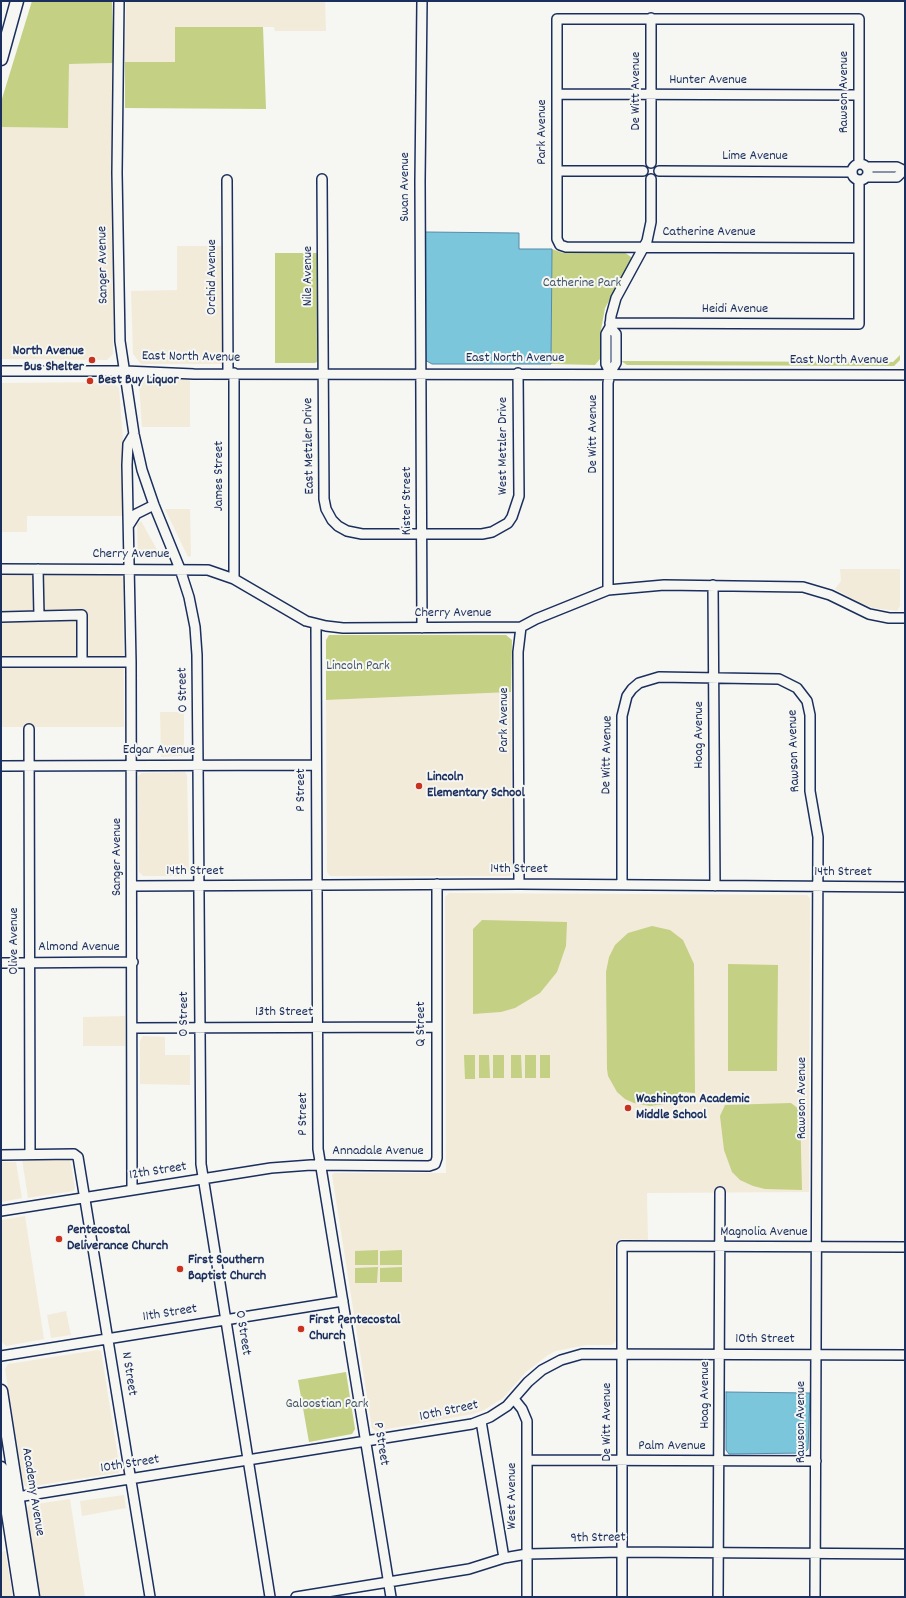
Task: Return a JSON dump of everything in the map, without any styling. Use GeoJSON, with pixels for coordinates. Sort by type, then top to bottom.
{"type":"FeatureCollection","features":[{"type":"Feature","properties":{"kind":"main road"},"geometry":{"type":"LineString","coordinates":[[1,59],[17,1]]}},
{"type":"Feature","properties":{"kind":"main road","name":"Academy Avenue"},"geometry":{"type":"LineString","coordinates":[[1,1391],[33,1597]]}},
{"type":"Feature","properties":{"kind":"main road","name":"Academy Avenue"},"geometry":{"type":"LineString","coordinates":[[1,1468],[21,1597]]}},
{"type":"Feature","properties":{"kind":"street","name":"Sanger Avenue"},"geometry":{"type":"LineString","coordinates":[[119,1],[118,249],[120,341],[134,434],[128,444],[127,514],[129,525],[131,662],[133,962],[132,1190]]}},
{"type":"Feature","properties":{"kind":"street","name":"Swan Avenue"},"geometry":{"type":"LineString","coordinates":[[420,373],[422,1]]}},
{"type":"Feature","properties":{"kind":"street","name":"Park Avenue"},"geometry":{"type":"LineString","coordinates":[[560,245],[557,239],[557,19],[651,18]]}},
{"type":"Feature","properties":{"kind":"street","name":"Rawson Avenue"},"geometry":{"type":"LineString","coordinates":[[651,18],[859,19],[859,95],[863,165]]}},
{"type":"Feature","properties":{"kind":"street","name":"De Witt Avenue"},"geometry":{"type":"LineString","coordinates":[[651,18],[651,163]]}},
{"type":"Feature","properties":{"kind":"street","name":"Hunter Avenue"},"geometry":{"type":"LineString","coordinates":[[557,94],[859,95]]}},
{"type":"Feature","properties":{"kind":"street"},"geometry":{"type":"LineString","coordinates":[[651,163],[657,166],[659,171],[656,177],[651,179],[646,177],[643,171],[645,165],[651,163]]}},
{"type":"Feature","properties":{"kind":"street"},"geometry":{"type":"LineString","coordinates":[[859,248],[862,178],[868,170],[863,165]]}},
{"type":"Feature","properties":{"kind":"street"},"geometry":{"type":"LineString","coordinates":[[863,165],[897,167],[904,172],[897,176],[862,178],[853,177],[852,172],[854,167],[863,165]]}},
{"type":"Feature","properties":{"kind":"street"},"geometry":{"type":"LineString","coordinates":[[557,171],[643,171]]}},
{"type":"Feature","properties":{"kind":"street","name":"Lime Avenue"},"geometry":{"type":"LineString","coordinates":[[659,171],[852,172]]}},
{"type":"Feature","properties":{"kind":"street","name":"Nile Avenue"},"geometry":{"type":"LineString","coordinates":[[322,179],[324,373]]}},
{"type":"Feature","properties":{"kind":"street"},"geometry":{"type":"LineString","coordinates":[[610,325],[616,298],[644,246],[651,222],[651,179]]}},
{"type":"Feature","properties":{"kind":"street","name":"Orchid Avenue"},"geometry":{"type":"LineString","coordinates":[[227,180],[231,374]]}},
{"type":"Feature","properties":{"kind":"street","name":"Catherine Avenue"},"geometry":{"type":"LineString","coordinates":[[560,245],[566,247],[644,246],[859,248]]}},
{"type":"Feature","properties":{"kind":"street","name":"Heidi Avenue"},"geometry":{"type":"LineString","coordinates":[[610,325],[859,324],[859,248]]}},
{"type":"Feature","properties":{"kind":"street","name":"De Witt Avenue"},"geometry":{"type":"LineString","coordinates":[[608,590],[608,383],[610,374],[616,363],[616,334],[610,325]]}},
{"type":"Feature","properties":{"kind":"street","name":"East North Avenue"},"geometry":{"type":"LineString","coordinates":[[1,371],[125,371],[231,374],[518,373],[905,375]]}},
{"type":"Feature","properties":{"kind":"street","name":"East Metzler Drive"},"geometry":{"type":"LineString","coordinates":[[324,373],[324,498],[326,509],[332,520],[347,531],[362,534],[422,534]]}},
{"type":"Feature","properties":{"kind":"street","name":"Kister Street"},"geometry":{"type":"LineString","coordinates":[[420,373],[422,628]]}},
{"type":"Feature","properties":{"kind":"street","name":"West Metzler Drive"},"geometry":{"type":"LineString","coordinates":[[422,534],[492,532],[504,526],[512,517],[518,496],[518,373]]}},
{"type":"Feature","properties":{"kind":"street","name":"James Street"},"geometry":{"type":"LineString","coordinates":[[231,374],[234,578]]}},
{"type":"Feature","properties":{"kind":"street","name":"O Street"},"geometry":{"type":"LineString","coordinates":[[134,434],[142,470],[154,505],[180,569],[189,597],[196,640],[200,1150],[203,1179],[225,1320],[270,1597]]}},
{"type":"Feature","properties":{"kind":"street"},"geometry":{"type":"LineString","coordinates":[[129,525],[136,514],[154,505]]}},
{"type":"Feature","properties":{"kind":"street","name":"Cherry Avenue"},"geometry":{"type":"LineString","coordinates":[[1,569],[208,570],[234,578],[296,616],[316,625],[343,628],[521,627],[550,613],[608,590],[640,586],[713,585],[803,587],[830,595],[869,614],[889,618],[905,618]]}},
{"type":"Feature","properties":{"kind":"street"},"geometry":{"type":"LineString","coordinates":[[38,569],[39,616]]}},
{"type":"Feature","properties":{"kind":"street","name":"Hoag Avenue"},"geometry":{"type":"LineString","coordinates":[[713,585],[715,886]]}},
{"type":"Feature","properties":{"kind":"street"},"geometry":{"type":"LineString","coordinates":[[1,617],[82,615],[82,662]]}},
{"type":"Feature","properties":{"kind":"street","name":"P Street"},"geometry":{"type":"LineString","coordinates":[[316,625],[318,1149],[391,1597]]}},
{"type":"Feature","properties":{"kind":"street","name":"Park Avenue"},"geometry":{"type":"LineString","coordinates":[[519,884],[518,652],[521,627]]}},
{"type":"Feature","properties":{"kind":"street"},"geometry":{"type":"LineString","coordinates":[[1,662],[131,662]]}},
{"type":"Feature","properties":{"kind":"street","name":"De Witt Avenue"},"geometry":{"type":"LineString","coordinates":[[622,885],[622,716],[627,696],[639,683],[659,677],[714,678]]}},
{"type":"Feature","properties":{"kind":"street","name":"Rawson Avenue"},"geometry":{"type":"LineString","coordinates":[[714,678],[779,679],[797,688],[807,701],[810,715],[810,791],[818,832],[815,1597]]}},
{"type":"Feature","properties":{"kind":"street","name":"Olive Avenue"},"geometry":{"type":"LineString","coordinates":[[29,729],[30,1154]]}},
{"type":"Feature","properties":{"kind":"street","name":"Edgar Avenue"},"geometry":{"type":"LineString","coordinates":[[1,766],[316,765]]}},
{"type":"Feature","properties":{"kind":"street","name":"Q Street"},"geometry":{"type":"LineString","coordinates":[[435,1164],[437,1158],[437,884]]}},
{"type":"Feature","properties":{"kind":"street","name":"14th Street"},"geometry":{"type":"LineString","coordinates":[[132,886],[519,884],[905,887]]}},
{"type":"Feature","properties":{"kind":"street","name":"Almond Avenue"},"geometry":{"type":"LineString","coordinates":[[1,963],[133,962]]}},
{"type":"Feature","properties":{"kind":"street","name":"13th Street"},"geometry":{"type":"LineString","coordinates":[[133,1028],[436,1027]]}},
{"type":"Feature","properties":{"kind":"street"},"geometry":{"type":"LineString","coordinates":[[1,1155],[30,1154]]}},
{"type":"Feature","properties":{"kind":"street","name":"N Street"},"geometry":{"type":"LineString","coordinates":[[30,1154],[77,1155],[150,1597]]}},
{"type":"Feature","properties":{"kind":"street","name":"Annadale Avenue"},"geometry":{"type":"LineString","coordinates":[[320,1166],[429,1166],[435,1164]]}},
{"type":"Feature","properties":{"kind":"street","name":"12th Street"},"geometry":{"type":"LineString","coordinates":[[1,1211],[271,1168],[320,1166]]}},
{"type":"Feature","properties":{"kind":"street","name":"Hoag Avenue"},"geometry":{"type":"LineString","coordinates":[[718,1597],[720,1461],[720,1192]]}},
{"type":"Feature","properties":{"kind":"street","name":"De Witt Avenue"},"geometry":{"type":"LineString","coordinates":[[622,1246],[622,1597]]}},
{"type":"Feature","properties":{"kind":"street","name":"Magnolia Avenue"},"geometry":{"type":"LineString","coordinates":[[622,1246],[905,1247]]}},
{"type":"Feature","properties":{"kind":"street","name":"11th Street"},"geometry":{"type":"LineString","coordinates":[[1,1356],[343,1300]]}},
{"type":"Feature","properties":{"kind":"street","name":"10th Street"},"geometry":{"type":"LineString","coordinates":[[6,1499],[481,1421],[500,1412],[514,1399],[534,1376],[562,1360],[582,1354],[905,1355]]}},
{"type":"Feature","properties":{"kind":"street","name":"West Avenue"},"geometry":{"type":"LineString","coordinates":[[514,1399],[525,1414],[527,1460],[527,1597]]}},
{"type":"Feature","properties":{"kind":"street"},"geometry":{"type":"LineString","coordinates":[[481,1421],[504,1558]]}},
{"type":"Feature","properties":{"kind":"street","name":"Palm Avenue"},"geometry":{"type":"LineString","coordinates":[[527,1460],[816,1461]]}},
{"type":"Feature","properties":{"kind":"street","name":"9th Street"},"geometry":{"type":"LineString","coordinates":[[296,1597],[469,1569],[504,1558],[527,1554],[622,1552],[905,1554]]}},
{"type":"Feature","properties":{"kind":"shaded area"},"geometry":{"type":"Polygon","coordinates":[[[126,1],[325,1],[326,31],[275,31],[274,27],[176,27],[175,62],[125,62],[126,1]]]}},
{"type":"Feature","properties":{"kind":"shaded area"},"geometry":{"type":"Polygon","coordinates":[[[114,63],[113,354],[107,360],[1,359],[1,127],[68,128],[69,64],[114,63]]]}},
{"type":"Feature","properties":{"kind":"shaded area"},"geometry":{"type":"Polygon","coordinates":[[[177,246],[222,246],[224,363],[222,364],[141,364],[133,354],[131,291],[177,290],[177,246]]]}},
{"type":"Feature","properties":{"kind":"shaded area"},"geometry":{"type":"Polygon","coordinates":[[[144,379],[190,380],[190,427],[142,427],[139,384],[144,379]]]}},
{"type":"Feature","properties":{"kind":"shaded area"},"geometry":{"type":"Polygon","coordinates":[[[113,382],[119,388],[123,439],[123,516],[27,516],[27,532],[1,532],[1,383],[113,382]]]}},
{"type":"Feature","properties":{"kind":"shaded area"},"geometry":{"type":"Polygon","coordinates":[[[165,509],[190,509],[191,556],[188,557],[165,509]]]}},
{"type":"Feature","properties":{"kind":"shaded area"},"geometry":{"type":"Polygon","coordinates":[[[141,521],[160,555],[158,559],[138,558],[137,524],[141,521]]]}},
{"type":"Feature","properties":{"kind":"shaded area"},"geometry":{"type":"Polygon","coordinates":[[[840,569],[900,569],[900,606],[897,611],[873,608],[860,603],[835,589],[841,581],[840,569]]]}},
{"type":"Feature","properties":{"kind":"shaded area"},"geometry":{"type":"Polygon","coordinates":[[[1,574],[118,574],[123,578],[124,727],[1,727],[1,574]]]}},
{"type":"Feature","properties":{"kind":"shaded area","name":"Lincoln Elementary School"},"geometry":{"type":"Polygon","coordinates":[[[511,692],[512,874],[510,876],[330,876],[327,872],[326,700],[511,692]]]}},
{"type":"Feature","properties":{"kind":"shaded area"},"geometry":{"type":"Polygon","coordinates":[[[160,712],[184,712],[184,753],[182,756],[161,757],[160,712]]]}},
{"type":"Feature","properties":{"kind":"shaded area"},"geometry":{"type":"Polygon","coordinates":[[[185,772],[187,775],[189,871],[185,876],[143,876],[139,872],[138,776],[142,773],[185,772]]]}},
{"type":"Feature","properties":{"kind":"shaded area","name":"Washington Academic Middle School"},"geometry":{"type":"Polygon","coordinates":[[[449,893],[807,895],[810,898],[809,1192],[647,1193],[648,1240],[621,1239],[617,1242],[615,1247],[616,1341],[612,1345],[586,1345],[556,1351],[548,1355],[526,1372],[503,1398],[484,1410],[473,1414],[376,1431],[372,1428],[332,1175],[334,1173],[446,1173],[445,897],[449,893]]]}},
{"type":"Feature","properties":{"kind":"shaded area"},"geometry":{"type":"Polygon","coordinates":[[[125,1016],[125,1046],[83,1046],[83,1017],[125,1016]]]}},
{"type":"Feature","properties":{"kind":"shaded area"},"geometry":{"type":"Polygon","coordinates":[[[143,1036],[165,1037],[165,1055],[190,1055],[190,1085],[140,1084],[140,1041],[143,1036]]]}},
{"type":"Feature","properties":{"kind":"shaded area"},"geometry":{"type":"Polygon","coordinates":[[[67,1158],[70,1160],[75,1188],[73,1191],[28,1198],[22,1159],[67,1158]]]}},
{"type":"Feature","properties":{"kind":"shaded area"},"geometry":{"type":"Polygon","coordinates":[[[1,1162],[16,1162],[22,1198],[1,1202],[1,1162]]]}},
{"type":"Feature","properties":{"kind":"shaded area"},"geometry":{"type":"Polygon","coordinates":[[[25,1216],[44,1339],[6,1346],[1,1339],[1,1220],[25,1216]]]}},
{"type":"Feature","properties":{"kind":"shaded area"},"geometry":{"type":"Polygon","coordinates":[[[66,1311],[71,1335],[51,1338],[47,1315],[66,1311]]]}},
{"type":"Feature","properties":{"kind":"shaded area"},"geometry":{"type":"Polygon","coordinates":[[[98,1350],[101,1351],[120,1470],[118,1473],[27,1487],[23,1485],[5,1369],[8,1364],[98,1350]]]}},
{"type":"Feature","properties":{"kind":"shaded area"},"geometry":{"type":"Polygon","coordinates":[[[124,1495],[126,1508],[82,1516],[80,1501],[124,1495]]]}},
{"type":"Feature","properties":{"kind":"shaded area"},"geometry":{"type":"Polygon","coordinates":[[[70,1499],[85,1597],[40,1597],[26,1510],[29,1505],[70,1499]]]}},
{"type":"Feature","properties":{"kind":"shaded area"},"geometry":{"type":"Polygon","coordinates":[[[5,1551],[13,1597],[1,1597],[1,1552],[5,1551]]]}},
{"type":"Feature","properties":{"kind":"green space"},"geometry":{"type":"Polygon","coordinates":[[[32,1],[112,1],[114,63],[69,64],[68,128],[1,127],[1,102],[32,1]]]}},
{"type":"Feature","properties":{"kind":"green space"},"geometry":{"type":"Polygon","coordinates":[[[175,27],[263,27],[266,109],[125,108],[125,62],[175,62],[175,27]]]}},
{"type":"Feature","properties":{"kind":"green space","name":"Catherine Park"},"geometry":{"type":"Polygon","coordinates":[[[552,249],[563,253],[624,252],[631,257],[631,262],[605,308],[601,330],[600,359],[595,365],[551,364],[552,249]]]}},
{"type":"Feature","properties":{"kind":"green space"},"geometry":{"type":"Polygon","coordinates":[[[275,253],[317,253],[317,362],[315,363],[275,363],[275,253]]]}},
{"type":"Feature","properties":{"kind":"green space"},"geometry":{"type":"Polygon","coordinates":[[[900,355],[900,360],[894,366],[627,365],[621,361],[893,362],[900,355]]]}},
{"type":"Feature","properties":{"kind":"green space","name":"Lincoln Park"},"geometry":{"type":"Polygon","coordinates":[[[329,635],[506,635],[512,640],[511,692],[326,700],[326,640],[329,635]]]}},
{"type":"Feature","properties":{"kind":"green space"},"geometry":{"type":"Polygon","coordinates":[[[482,920],[567,922],[566,946],[557,972],[540,993],[515,1008],[501,1012],[473,1014],[473,929],[482,920]]]}},
{"type":"Feature","properties":{"kind":"green space"},"geometry":{"type":"Polygon","coordinates":[[[652,926],[670,930],[683,940],[694,964],[695,1093],[683,1092],[665,1104],[650,1106],[634,1103],[625,1099],[617,1092],[608,1076],[606,972],[609,957],[615,945],[628,933],[652,926]]]}},
{"type":"Feature","properties":{"kind":"green space"},"geometry":{"type":"Polygon","coordinates":[[[728,964],[778,965],[777,1071],[728,1071],[728,964]]]}},
{"type":"Feature","properties":{"kind":"green space"},"geometry":{"type":"Polygon","coordinates":[[[464,1055],[475,1055],[475,1079],[465,1079],[464,1055]]]}},
{"type":"Feature","properties":{"kind":"green space"},"geometry":{"type":"Polygon","coordinates":[[[479,1055],[489,1055],[490,1078],[479,1078],[479,1055]]]}},
{"type":"Feature","properties":{"kind":"green space"},"geometry":{"type":"Polygon","coordinates":[[[493,1055],[504,1055],[504,1078],[493,1078],[493,1055]]]}},
{"type":"Feature","properties":{"kind":"green space"},"geometry":{"type":"Polygon","coordinates":[[[511,1055],[521,1055],[522,1078],[511,1078],[511,1055]]]}},
{"type":"Feature","properties":{"kind":"green space"},"geometry":{"type":"Polygon","coordinates":[[[525,1055],[536,1055],[536,1078],[525,1078],[525,1055]]]}},
{"type":"Feature","properties":{"kind":"green space"},"geometry":{"type":"Polygon","coordinates":[[[540,1055],[550,1055],[550,1078],[540,1078],[540,1055]]]}},
{"type":"Feature","properties":{"kind":"green space"},"geometry":{"type":"Polygon","coordinates":[[[791,1103],[800,1110],[802,1190],[765,1189],[753,1186],[740,1180],[732,1172],[724,1150],[720,1116],[725,1105],[791,1103]]]}},
{"type":"Feature","properties":{"kind":"green space"},"geometry":{"type":"Polygon","coordinates":[[[378,1250],[378,1265],[355,1265],[355,1251],[378,1250]]]}},
{"type":"Feature","properties":{"kind":"green space"},"geometry":{"type":"Polygon","coordinates":[[[402,1250],[402,1265],[380,1265],[380,1251],[402,1250]]]}},
{"type":"Feature","properties":{"kind":"green space"},"geometry":{"type":"Polygon","coordinates":[[[378,1267],[377,1283],[355,1283],[355,1268],[378,1267]]]}},
{"type":"Feature","properties":{"kind":"green space"},"geometry":{"type":"Polygon","coordinates":[[[402,1267],[402,1282],[380,1282],[380,1268],[402,1267]]]}},
{"type":"Feature","properties":{"kind":"green space","name":"Galoostian Park"},"geometry":{"type":"Polygon","coordinates":[[[346,1372],[355,1429],[352,1434],[309,1442],[298,1380],[346,1372]]]}},
{"type":"Feature","properties":{"kind":"water"},"geometry":{"type":"Polygon","coordinates":[[[425,232],[519,233],[519,249],[552,249],[551,364],[432,364],[425,360],[425,232]]]}},
{"type":"Feature","properties":{"kind":"water"},"geometry":{"type":"Polygon","coordinates":[[[726,1392],[810,1393],[808,1449],[804,1453],[729,1454],[726,1450],[726,1392]]]}},
{"type":"Feature","properties":{"kind":"place","name":"North Avenue Bus Shelter"},"geometry":{"type":"Point","coordinates":[92,360]}},
{"type":"Feature","properties":{"kind":"place","name":"Best Buy Liquor"},"geometry":{"type":"Point","coordinates":[90,381]}},
{"type":"Feature","properties":{"kind":"place","name":"Lincoln Elementary School"},"geometry":{"type":"Point","coordinates":[419,786]}},
{"type":"Feature","properties":{"kind":"place","name":"Washington Academic Middle School"},"geometry":{"type":"Point","coordinates":[628,1108]}},
{"type":"Feature","properties":{"kind":"place","name":"Pentecostal Deliverance Church"},"geometry":{"type":"Point","coordinates":[59,1239]}},
{"type":"Feature","properties":{"kind":"place","name":"First Southern Baptist Church"},"geometry":{"type":"Point","coordinates":[180,1269]}},
{"type":"Feature","properties":{"kind":"place","name":"First Pentecostal Church"},"geometry":{"type":"Point","coordinates":[301,1329]}}]}
